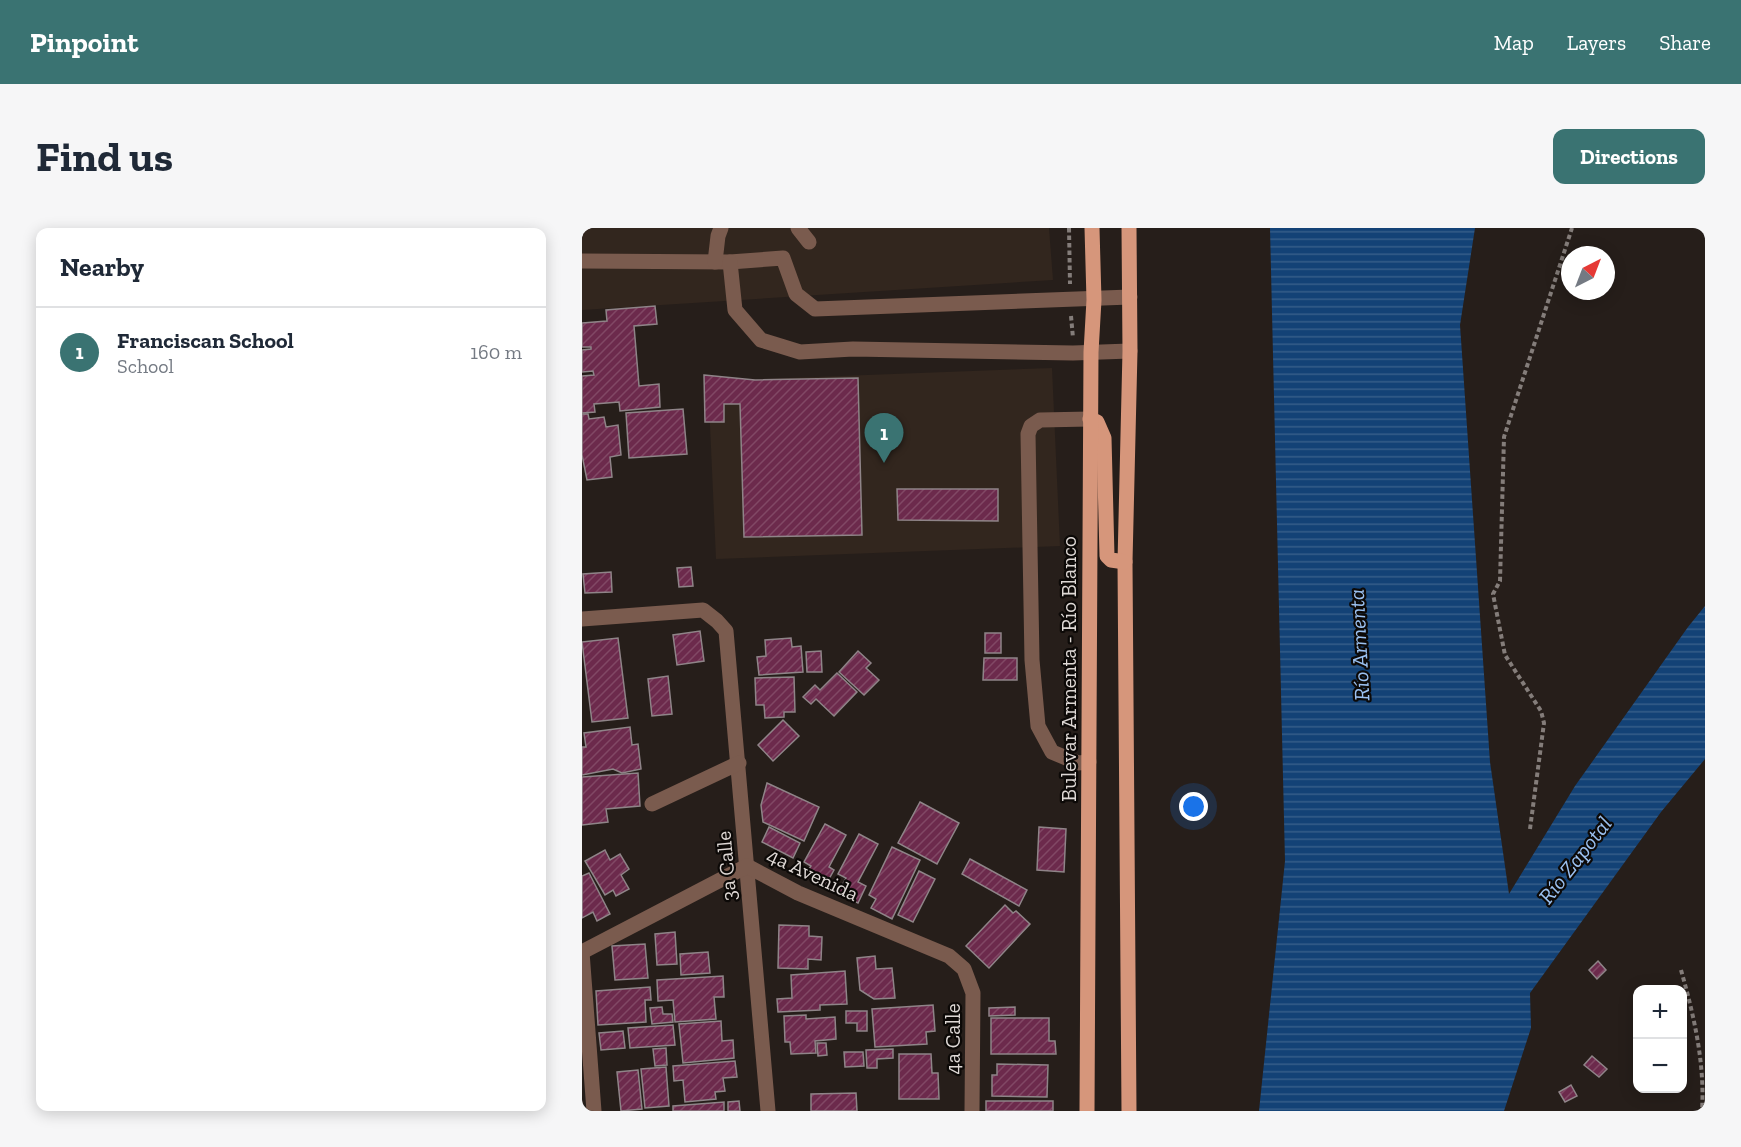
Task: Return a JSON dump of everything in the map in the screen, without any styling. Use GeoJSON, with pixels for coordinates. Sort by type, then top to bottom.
{"type":"FeatureCollection","features":[{"type":"Feature","properties":{"kind":"main road","name":"Bulevar Armenta - Río Blanco"},"geometry":{"type":"LineString","coordinates":[[1087,1111],[1090,419],[1094,300],[1092,228]]}},
{"type":"Feature","properties":{"kind":"main road"},"geometry":{"type":"LineString","coordinates":[[1129,228],[1130,351],[1125,562],[1130,1111]]}},
{"type":"Feature","properties":{"kind":"main road"},"geometry":{"type":"LineString","coordinates":[[1090,419],[1097,422],[1104,438],[1107,556],[1112,560],[1125,562]]}},
{"type":"Feature","properties":{"kind":"street"},"geometry":{"type":"LineString","coordinates":[[721,228],[717,236],[735,310],[761,340],[800,352],[853,349],[1130,351]]}},
{"type":"Feature","properties":{"kind":"street"},"geometry":{"type":"LineString","coordinates":[[798,228],[809,242]]}},
{"type":"Feature","properties":{"kind":"street"},"geometry":{"type":"LineString","coordinates":[[582,261],[723,262],[783,258],[796,294],[815,309],[1130,297]]}},
{"type":"Feature","properties":{"kind":"street"},"geometry":{"type":"LineString","coordinates":[[1089,762],[1078,764],[1052,752],[1038,726],[1032,648],[1028,434],[1031,426],[1040,420],[1090,419]]}},
{"type":"Feature","properties":{"kind":"street","name":"3a Calle"},"geometry":{"type":"LineString","coordinates":[[582,619],[703,610],[726,631],[768,1111]]}},
{"type":"Feature","properties":{"kind":"street"},"geometry":{"type":"LineString","coordinates":[[652,804],[739,763]]}},
{"type":"Feature","properties":{"kind":"street","name":"4a Avenida"},"geometry":{"type":"LineString","coordinates":[[582,952],[747,866],[798,893],[949,956],[964,969]]}},
{"type":"Feature","properties":{"kind":"street"},"geometry":{"type":"LineString","coordinates":[[582,952],[594,1111]]}},
{"type":"Feature","properties":{"kind":"street","name":"4a Calle"},"geometry":{"type":"LineString","coordinates":[[964,969],[973,993],[972,1111]]}},
{"type":"Feature","properties":{"kind":"path"},"geometry":{"type":"LineString","coordinates":[[1530,829],[1544,723],[1541,711],[1505,655],[1493,594],[1500,581],[1504,437],[1572,228]]}},
{"type":"Feature","properties":{"kind":"path"},"geometry":{"type":"LineString","coordinates":[[1681,970],[1693,1010],[1705,1065],[1702,1111]]}},
{"type":"Feature","properties":{"kind":"shaded area"},"geometry":{"type":"Polygon","coordinates":[[[582,228],[1049,228],[1053,280],[582,310],[582,228]]]}},
{"type":"Feature","properties":{"kind":"shaded area"},"geometry":{"type":"Polygon","coordinates":[[[1052,368],[1060,546],[716,559],[708,381],[1052,368]]]}},
{"type":"Feature","properties":{"kind":"water"},"geometry":{"type":"Polygon","coordinates":[[[1270,228],[1475,228],[1460,325],[1490,762],[1509,894],[1575,786],[1705,606],[1705,759],[1661,812],[1530,993],[1531,1028],[1504,1111],[1259,1111],[1285,861],[1270,228]]]}},
{"type":"Feature","properties":{"kind":"building"},"geometry":{"type":"Polygon","coordinates":[[[655,306],[657,324],[634,326],[639,386],[659,384],[660,407],[620,411],[619,402],[594,404],[595,412],[582,413],[582,376],[594,375],[593,371],[582,372],[582,350],[591,349],[591,347],[582,347],[582,323],[607,321],[606,310],[655,306]]]}},
{"type":"Feature","properties":{"kind":"building"},"geometry":{"type":"Polygon","coordinates":[[[704,375],[755,380],[858,378],[862,535],[744,537],[740,404],[724,404],[724,422],[705,422],[704,375]]]}},
{"type":"Feature","properties":{"kind":"building"},"geometry":{"type":"Polygon","coordinates":[[[683,409],[687,454],[629,458],[626,413],[683,409]]]}},
{"type":"Feature","properties":{"kind":"building"},"geometry":{"type":"Polygon","coordinates":[[[582,414],[588,414],[589,419],[604,417],[606,427],[618,425],[621,455],[610,457],[612,477],[587,480],[582,455],[582,414]]]}},
{"type":"Feature","properties":{"kind":"building"},"geometry":{"type":"Polygon","coordinates":[[[897,489],[998,489],[998,521],[898,520],[897,489]]]}},
{"type":"Feature","properties":{"kind":"building"},"geometry":{"type":"Polygon","coordinates":[[[691,567],[693,586],[679,587],[677,568],[691,567]]]}},
{"type":"Feature","properties":{"kind":"building"},"geometry":{"type":"Polygon","coordinates":[[[611,572],[612,592],[585,593],[583,574],[611,572]]]}},
{"type":"Feature","properties":{"kind":"building"},"geometry":{"type":"Polygon","coordinates":[[[700,631],[704,661],[677,665],[673,635],[700,631]]]}},
{"type":"Feature","properties":{"kind":"building"},"geometry":{"type":"Polygon","coordinates":[[[985,633],[1001,633],[1001,653],[985,653],[985,633]]]}},
{"type":"Feature","properties":{"kind":"building"},"geometry":{"type":"Polygon","coordinates":[[[618,638],[628,718],[592,722],[582,642],[618,638]]]}},
{"type":"Feature","properties":{"kind":"building"},"geometry":{"type":"Polygon","coordinates":[[[791,638],[792,647],[801,646],[803,672],[759,675],[757,657],[766,656],[765,640],[791,638]]]}},
{"type":"Feature","properties":{"kind":"building"},"geometry":{"type":"Polygon","coordinates":[[[821,651],[822,672],[807,672],[806,652],[821,651]]]}},
{"type":"Feature","properties":{"kind":"building"},"geometry":{"type":"Polygon","coordinates":[[[858,651],[871,663],[866,668],[879,680],[864,695],[839,672],[858,651]]]}},
{"type":"Feature","properties":{"kind":"building"},"geometry":{"type":"Polygon","coordinates":[[[984,658],[1017,658],[1017,680],[983,680],[984,658]]]}},
{"type":"Feature","properties":{"kind":"building"},"geometry":{"type":"Polygon","coordinates":[[[837,673],[857,692],[834,716],[816,699],[811,704],[803,697],[815,685],[820,690],[837,673]]]}},
{"type":"Feature","properties":{"kind":"building"},"geometry":{"type":"Polygon","coordinates":[[[668,676],[672,714],[652,716],[648,679],[668,676]]]}},
{"type":"Feature","properties":{"kind":"building"},"geometry":{"type":"Polygon","coordinates":[[[794,677],[795,712],[784,712],[784,717],[765,718],[764,705],[756,705],[755,678],[794,677]]]}},
{"type":"Feature","properties":{"kind":"building"},"geometry":{"type":"Polygon","coordinates":[[[783,720],[799,736],[773,761],[758,745],[783,720]]]}},
{"type":"Feature","properties":{"kind":"building"},"geometry":{"type":"Polygon","coordinates":[[[630,727],[632,745],[638,744],[641,769],[622,773],[613,769],[582,775],[582,747],[586,747],[584,733],[630,727]]]}},
{"type":"Feature","properties":{"kind":"building"},"geometry":{"type":"Polygon","coordinates":[[[638,773],[640,806],[606,809],[608,822],[582,825],[582,777],[638,773]]]}},
{"type":"Feature","properties":{"kind":"building"},"geometry":{"type":"Polygon","coordinates":[[[767,783],[819,807],[804,841],[763,822],[761,805],[767,783]]]}},
{"type":"Feature","properties":{"kind":"building"},"geometry":{"type":"Polygon","coordinates":[[[920,802],[959,823],[937,864],[898,843],[920,802]]]}},
{"type":"Feature","properties":{"kind":"building"},"geometry":{"type":"Polygon","coordinates":[[[825,824],[846,835],[829,867],[834,870],[825,886],[805,875],[811,866],[804,862],[825,824]]]}},
{"type":"Feature","properties":{"kind":"building"},"geometry":{"type":"Polygon","coordinates":[[[769,827],[800,843],[793,858],[762,842],[769,827]]]}},
{"type":"Feature","properties":{"kind":"building"},"geometry":{"type":"Polygon","coordinates":[[[1039,827],[1066,829],[1064,872],[1037,870],[1039,827]]]}},
{"type":"Feature","properties":{"kind":"building"},"geometry":{"type":"Polygon","coordinates":[[[859,834],[878,844],[858,882],[866,886],[858,903],[838,893],[846,878],[838,874],[859,834]]]}},
{"type":"Feature","properties":{"kind":"building"},"geometry":{"type":"Polygon","coordinates":[[[892,847],[920,860],[892,919],[871,908],[876,899],[869,895],[892,847]]]}},
{"type":"Feature","properties":{"kind":"building"},"geometry":{"type":"Polygon","coordinates":[[[605,850],[610,860],[620,854],[629,869],[621,875],[629,889],[616,896],[613,890],[605,895],[585,861],[605,850]]]}},
{"type":"Feature","properties":{"kind":"building"},"geometry":{"type":"Polygon","coordinates":[[[970,859],[1027,890],[1019,906],[962,874],[970,859]]]}},
{"type":"Feature","properties":{"kind":"building"},"geometry":{"type":"Polygon","coordinates":[[[919,871],[935,879],[913,922],[898,915],[919,871]]]}},
{"type":"Feature","properties":{"kind":"building"},"geometry":{"type":"Polygon","coordinates":[[[589,873],[610,914],[597,921],[593,912],[582,918],[582,876],[589,873]]]}},
{"type":"Feature","properties":{"kind":"building"},"geometry":{"type":"Polygon","coordinates":[[[1005,905],[1013,913],[1016,911],[1030,924],[989,968],[966,946],[1005,905]]]}},
{"type":"Feature","properties":{"kind":"building"},"geometry":{"type":"Polygon","coordinates":[[[779,925],[809,926],[809,936],[822,937],[821,960],[808,959],[808,969],[778,968],[779,925]]]}},
{"type":"Feature","properties":{"kind":"building"},"geometry":{"type":"Polygon","coordinates":[[[675,932],[677,964],[657,965],[655,934],[675,932]]]}},
{"type":"Feature","properties":{"kind":"building"},"geometry":{"type":"Polygon","coordinates":[[[645,944],[648,978],[615,980],[612,946],[645,944]]]}},
{"type":"Feature","properties":{"kind":"building"},"geometry":{"type":"Polygon","coordinates":[[[708,952],[710,973],[681,975],[680,954],[708,952]]]}},
{"type":"Feature","properties":{"kind":"building"},"geometry":{"type":"Polygon","coordinates":[[[875,956],[876,969],[892,968],[895,998],[874,999],[860,990],[857,958],[875,956]]]}},
{"type":"Feature","properties":{"kind":"building"},"geometry":{"type":"Polygon","coordinates":[[[1598,961],[1606,970],[1597,979],[1589,970],[1598,961]]]}},
{"type":"Feature","properties":{"kind":"building"},"geometry":{"type":"Polygon","coordinates":[[[845,971],[847,1004],[820,1005],[820,1010],[778,1012],[777,999],[792,998],[791,975],[845,971]]]}},
{"type":"Feature","properties":{"kind":"building"},"geometry":{"type":"Polygon","coordinates":[[[723,976],[724,997],[714,997],[716,1019],[675,1022],[673,1000],[658,1001],[657,980],[723,976]]]}},
{"type":"Feature","properties":{"kind":"building"},"geometry":{"type":"Polygon","coordinates":[[[650,987],[651,1000],[645,1000],[646,1022],[598,1025],[596,991],[650,987]]]}},
{"type":"Feature","properties":{"kind":"building"},"geometry":{"type":"Polygon","coordinates":[[[933,1005],[935,1031],[926,1032],[927,1044],[875,1047],[872,1009],[933,1005]]]}},
{"type":"Feature","properties":{"kind":"building"},"geometry":{"type":"Polygon","coordinates":[[[662,1007],[663,1014],[672,1014],[673,1022],[652,1024],[650,1008],[662,1007]]]}},
{"type":"Feature","properties":{"kind":"building"},"geometry":{"type":"Polygon","coordinates":[[[1015,1007],[1015,1015],[989,1016],[989,1008],[1015,1007]]]}},
{"type":"Feature","properties":{"kind":"building"},"geometry":{"type":"Polygon","coordinates":[[[846,1011],[867,1011],[867,1031],[857,1031],[857,1023],[846,1023],[846,1011]]]}},
{"type":"Feature","properties":{"kind":"building"},"geometry":{"type":"Polygon","coordinates":[[[806,1015],[806,1019],[835,1017],[836,1039],[815,1041],[816,1053],[791,1054],[790,1042],[785,1042],[784,1016],[806,1015]]]}},
{"type":"Feature","properties":{"kind":"building"},"geometry":{"type":"Polygon","coordinates":[[[991,1018],[1049,1018],[1049,1041],[1055,1041],[1056,1054],[991,1054],[991,1018]]]}},
{"type":"Feature","properties":{"kind":"building"},"geometry":{"type":"Polygon","coordinates":[[[721,1021],[722,1041],[733,1040],[734,1058],[683,1063],[679,1024],[721,1021]]]}},
{"type":"Feature","properties":{"kind":"building"},"geometry":{"type":"Polygon","coordinates":[[[673,1025],[675,1045],[630,1048],[628,1028],[673,1025]]]}},
{"type":"Feature","properties":{"kind":"building"},"geometry":{"type":"Polygon","coordinates":[[[623,1031],[625,1048],[601,1050],[599,1033],[623,1031]]]}},
{"type":"Feature","properties":{"kind":"building"},"geometry":{"type":"Polygon","coordinates":[[[817,1043],[826,1043],[827,1055],[818,1056],[817,1043]]]}},
{"type":"Feature","properties":{"kind":"building"},"geometry":{"type":"Polygon","coordinates":[[[666,1048],[667,1065],[655,1066],[653,1049],[666,1048]]]}},
{"type":"Feature","properties":{"kind":"building"},"geometry":{"type":"Polygon","coordinates":[[[893,1049],[893,1058],[877,1059],[877,1068],[867,1068],[866,1050],[893,1049]]]}},
{"type":"Feature","properties":{"kind":"building"},"geometry":{"type":"Polygon","coordinates":[[[844,1052],[863,1052],[864,1066],[845,1067],[844,1052]]]}},
{"type":"Feature","properties":{"kind":"building"},"geometry":{"type":"Polygon","coordinates":[[[899,1054],[931,1054],[932,1073],[938,1073],[939,1099],[899,1099],[899,1054]]]}},
{"type":"Feature","properties":{"kind":"building"},"geometry":{"type":"Polygon","coordinates":[[[1592,1056],[1607,1069],[1599,1077],[1584,1065],[1592,1056]]]}},
{"type":"Feature","properties":{"kind":"building"},"geometry":{"type":"Polygon","coordinates":[[[735,1061],[737,1077],[723,1078],[725,1091],[715,1092],[716,1099],[685,1102],[683,1080],[674,1081],[673,1066],[735,1061]]]}},
{"type":"Feature","properties":{"kind":"building"},"geometry":{"type":"Polygon","coordinates":[[[997,1064],[1048,1065],[1047,1097],[992,1096],[992,1075],[997,1075],[997,1064]]]}},
{"type":"Feature","properties":{"kind":"building"},"geometry":{"type":"Polygon","coordinates":[[[666,1067],[669,1106],[645,1108],[641,1069],[666,1067]]]}},
{"type":"Feature","properties":{"kind":"building"},"geometry":{"type":"Polygon","coordinates":[[[638,1070],[642,1109],[621,1111],[617,1072],[638,1070]]]}},
{"type":"Feature","properties":{"kind":"building"},"geometry":{"type":"Polygon","coordinates":[[[1571,1085],[1577,1096],[1565,1102],[1559,1092],[1571,1085]]]}},
{"type":"Feature","properties":{"kind":"building"},"geometry":{"type":"Polygon","coordinates":[[[856,1093],[857,1111],[811,1111],[811,1094],[856,1093]]]}},
{"type":"Feature","properties":{"kind":"building"},"geometry":{"type":"Polygon","coordinates":[[[739,1101],[740,1111],[728,1111],[728,1102],[739,1101]]]}},
{"type":"Feature","properties":{"kind":"building"},"geometry":{"type":"Polygon","coordinates":[[[986,1101],[1053,1101],[1053,1111],[986,1111],[986,1101]]]}},
{"type":"Feature","properties":{"kind":"building"},"geometry":{"type":"Polygon","coordinates":[[[724,1102],[724,1111],[673,1111],[673,1106],[724,1102]]]}},
{"type":"Feature","properties":{"kind":"place","name":"Franciscan School"},"geometry":{"type":"Point","coordinates":[884,463]}},
{"type":"Feature","properties":{"kind":"water label","name":"Río Armenta"},"geometry":{"type":"Point","coordinates":[1359,645]}},
{"type":"Feature","properties":{"kind":"water label","name":"Río Zapotal"},"geometry":{"type":"Point","coordinates":[1575,860]}}]}
